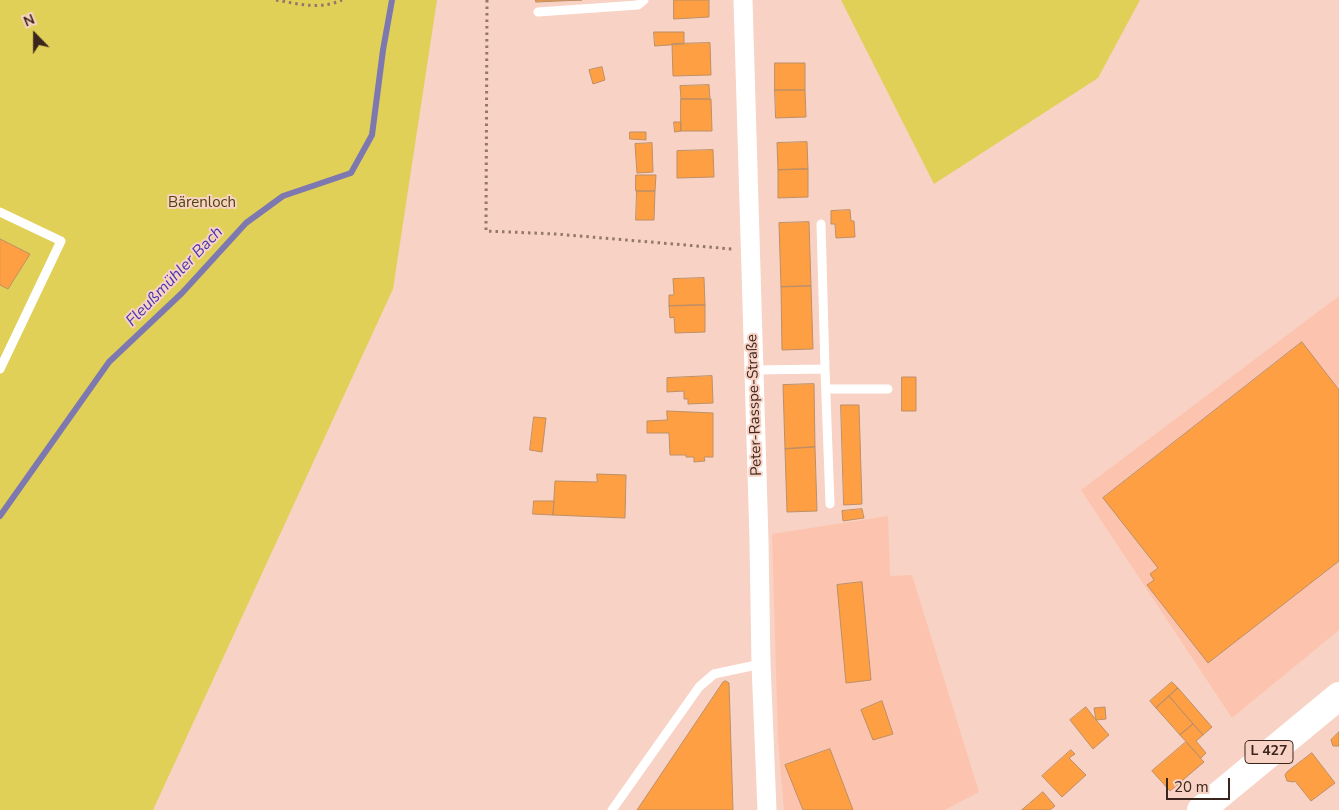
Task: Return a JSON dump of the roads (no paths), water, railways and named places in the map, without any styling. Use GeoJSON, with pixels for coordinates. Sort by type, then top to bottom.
{"type":"FeatureCollection","features":[{"type":"Feature","properties":{"kind":"main road","name":"L 427"},"geometry":{"type":"LineString","coordinates":[[1201,810],[1339,696]]}},
{"type":"Feature","properties":{"kind":"street","name":"Peter-Rasspe-Straße"},"geometry":{"type":"LineString","coordinates":[[743,0],[761,664],[767,810]]}},
{"type":"Feature","properties":{"kind":"lane"},"geometry":{"type":"LineString","coordinates":[[538,12],[638,5],[644,0]]}},
{"type":"Feature","properties":{"kind":"lane"},"geometry":{"type":"LineString","coordinates":[[0,212],[61,241],[0,369]]}},
{"type":"Feature","properties":{"kind":"lane"},"geometry":{"type":"LineString","coordinates":[[821,224],[830,504]]}},
{"type":"Feature","properties":{"kind":"lane"},"geometry":{"type":"LineString","coordinates":[[754,370],[825,369]]}},
{"type":"Feature","properties":{"kind":"lane"},"geometry":{"type":"LineString","coordinates":[[826,389],[888,389]]}},
{"type":"Feature","properties":{"kind":"lane"},"geometry":{"type":"LineString","coordinates":[[612,810],[699,687],[714,674],[761,664]]}},
{"type":"Feature","properties":{"kind":"waterway","name":"Fleußmühler Bach"},"geometry":{"type":"LineString","coordinates":[[0,516],[109,362],[182,293],[246,223],[283,196],[351,173],[372,135],[383,50],[392,0]]}},
{"type":"Feature","properties":{"kind":"park label","name":"Bärenloch"},"geometry":{"type":"Point","coordinates":[202,203]}}]}
